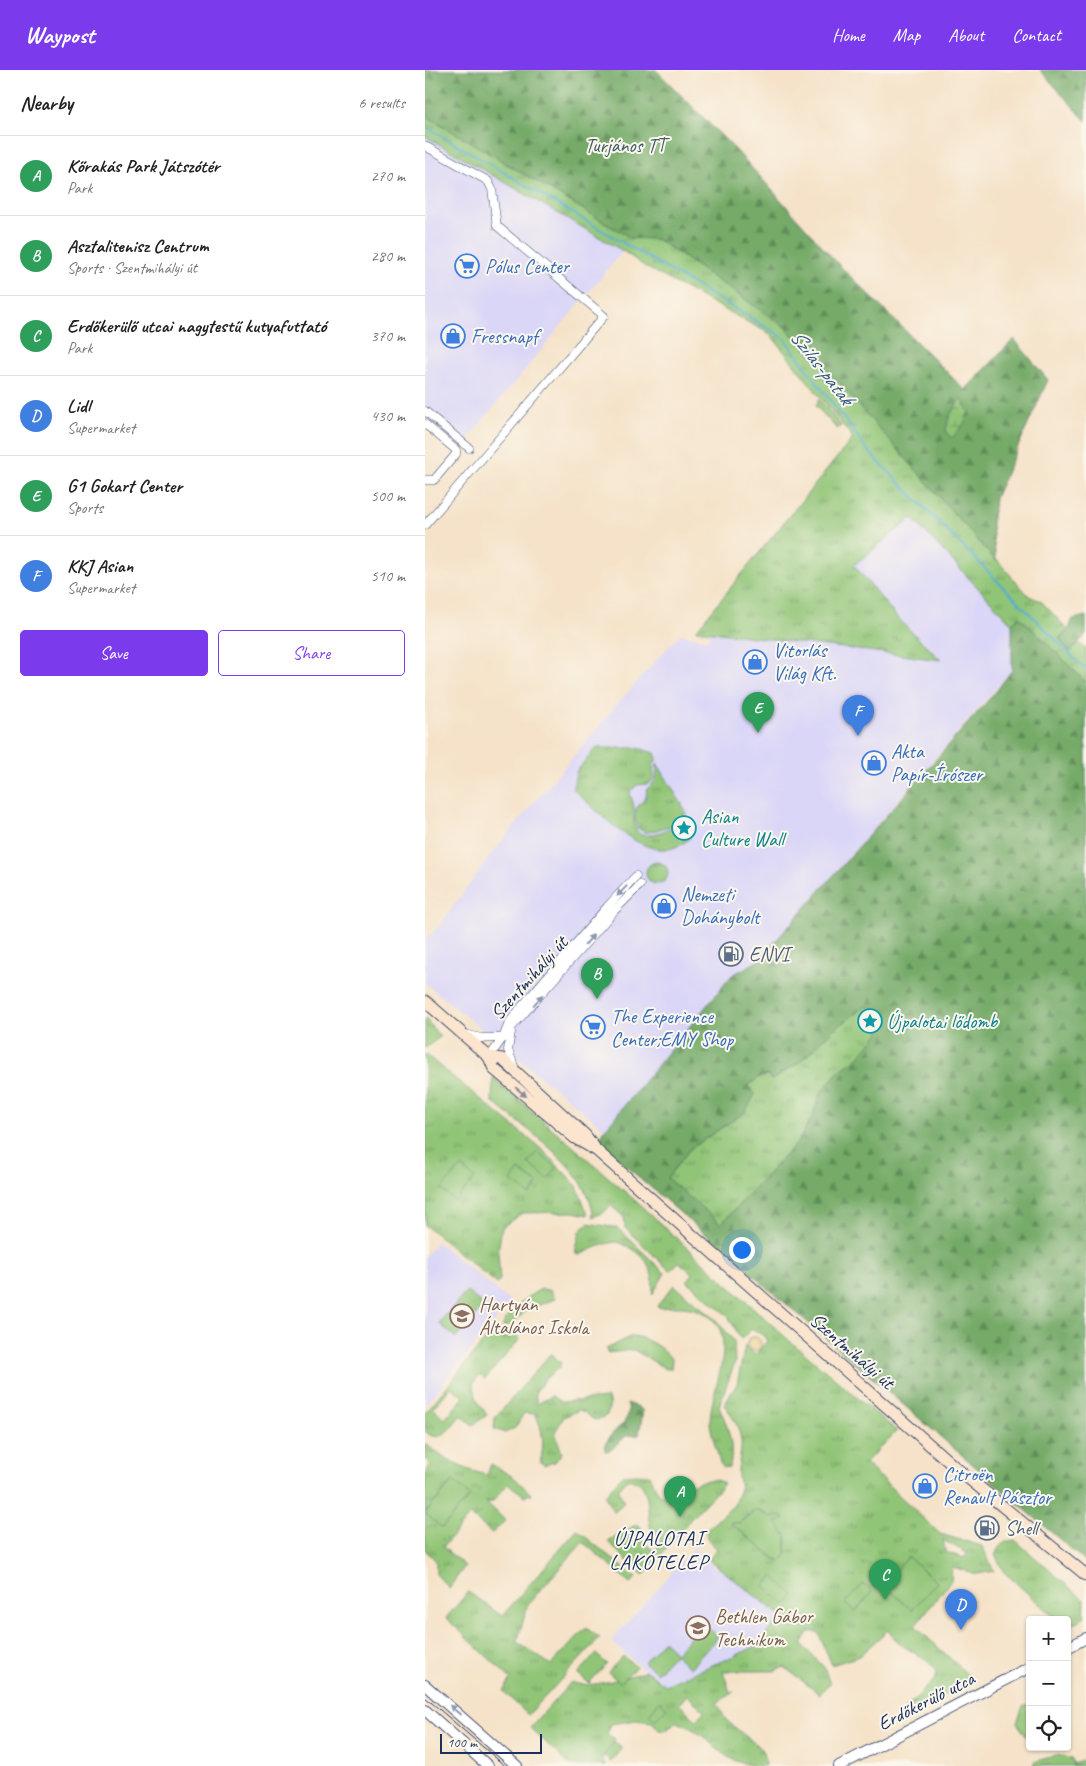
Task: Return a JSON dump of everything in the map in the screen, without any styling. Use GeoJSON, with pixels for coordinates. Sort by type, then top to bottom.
{"type":"FeatureCollection","features":[{"type":"Feature","properties":{"kind":"main road","name":"Szentmihályi út"},"geometry":{"type":"LineString","coordinates":[[425,1001],[489,1057],[494,1068],[575,1138],[596,1150],[956,1468],[1086,1575]]}},
{"type":"Feature","properties":{"kind":"main road","name":"Szentmihályi út"},"geometry":{"type":"LineString","coordinates":[[489,1057],[502,1059],[585,1135],[596,1150]]}},
{"type":"Feature","properties":{"kind":"street"},"geometry":{"type":"LineString","coordinates":[[425,146],[487,181],[492,189],[497,226],[604,316],[425,525]]}},
{"type":"Feature","properties":{"kind":"street"},"geometry":{"type":"LineString","coordinates":[[425,411],[469,448]]}},
{"type":"Feature","properties":{"kind":"street"},"geometry":{"type":"LineString","coordinates":[[425,424],[456,450],[456,454],[435,480],[425,480]]}},
{"type":"Feature","properties":{"kind":"street","name":"Szentmihályi út"},"geometry":{"type":"LineString","coordinates":[[503,1038],[509,1023],[523,1005],[636,876]]}},
{"type":"Feature","properties":{"kind":"street","name":"Szentmihályi út"},"geometry":{"type":"LineString","coordinates":[[503,1038],[639,885]]}},
{"type":"Feature","properties":{"kind":"street"},"geometry":{"type":"LineString","coordinates":[[512,1030],[508,1050],[518,1074]]}},
{"type":"Feature","properties":{"kind":"street"},"geometry":{"type":"LineString","coordinates":[[462,1033],[481,1038],[503,1038]]}},
{"type":"Feature","properties":{"kind":"street"},"geometry":{"type":"LineString","coordinates":[[489,1057],[503,1038]]}},
{"type":"Feature","properties":{"kind":"street"},"geometry":{"type":"LineString","coordinates":[[1071,1646],[1086,1638]]}},
{"type":"Feature","properties":{"kind":"street","name":"Erdőkerülő utca"},"geometry":{"type":"LineString","coordinates":[[839,1766],[1026,1669]]}},
{"type":"Feature","properties":{"kind":"street"},"geometry":{"type":"LineString","coordinates":[[425,1685],[517,1766]]}},
{"type":"Feature","properties":{"kind":"street"},"geometry":{"type":"LineString","coordinates":[[425,1710],[487,1766]]}},
{"type":"Feature","properties":{"kind":"shaded area"},"geometry":{"type":"Polygon","coordinates":[[[425,136],[623,251],[461,447],[425,416],[425,136]]]}},
{"type":"Feature","properties":{"kind":"shaded area"},"geometry":{"type":"Polygon","coordinates":[[[912,518],[1012,624],[1012,670],[758,961],[732,975],[605,1129],[425,983],[425,939],[437,929],[492,853],[619,702],[680,634],[707,640],[710,632],[940,660],[899,620],[854,565],[912,518]]]}},
{"type":"Feature","properties":{"kind":"shaded area","name":"Hartyán Általános Iskola"},"geometry":{"type":"Polygon","coordinates":[[[437,1242],[511,1302],[425,1405],[425,1256],[437,1242]]]}},
{"type":"Feature","properties":{"kind":"shaded area","name":"Bethlen Gábor Technikum"},"geometry":{"type":"Polygon","coordinates":[[[694,1548],[716,1569],[722,1562],[784,1616],[755,1648],[664,1688],[611,1641],[694,1548]]]}},
{"type":"Feature","properties":{"kind":"green space","name":"Turjános TT"},"geometry":{"type":"Polygon","coordinates":[[[425,70],[656,70],[735,149],[840,266],[965,390],[1014,339],[1048,380],[995,498],[992,526],[996,561],[840,384],[784,326],[657,239],[631,238],[425,115],[425,70]]]}},
{"type":"Feature","properties":{"kind":"green space"},"geometry":{"type":"Polygon","coordinates":[[[1040,70],[1086,70],[1086,121],[1040,70]]]}},
{"type":"Feature","properties":{"kind":"green space"},"geometry":{"type":"Polygon","coordinates":[[[425,115],[631,238],[657,239],[784,326],[840,384],[1029,596],[1041,601],[1068,630],[1059,638],[1070,652],[1079,643],[1086,649],[1086,682],[1019,616],[1012,624],[912,518],[854,565],[899,620],[941,660],[696,630],[853,438],[770,334],[647,268],[623,251],[425,136],[425,115]]]}},
{"type":"Feature","properties":{"kind":"green space"},"geometry":{"type":"Polygon","coordinates":[[[819,399],[841,426],[837,429],[816,406],[819,399]]]}},
{"type":"Feature","properties":{"kind":"green space"},"geometry":{"type":"Polygon","coordinates":[[[960,399],[969,411],[965,422],[952,438],[946,432],[949,417],[960,399]]]}},
{"type":"Feature","properties":{"kind":"green space"},"geometry":{"type":"Polygon","coordinates":[[[1019,616],[1086,682],[1086,1562],[598,1142],[605,1129],[732,975],[758,961],[997,690],[1012,670],[1012,624],[1019,616]],[[866,1006],[835,1028],[800,1062],[771,1080],[768,1075],[759,1077],[748,1086],[755,1094],[745,1112],[690,1149],[667,1178],[721,1224],[797,1143],[813,1116],[820,1093],[839,1071],[858,1058],[883,1028],[883,1013],[866,1006]]]}},
{"type":"Feature","properties":{"kind":"green space"},"geometry":{"type":"Polygon","coordinates":[[[1086,616],[1086,635],[1070,652],[1059,638],[1068,630],[1073,619],[1086,616]]]}},
{"type":"Feature","properties":{"kind":"green space"},"geometry":{"type":"Polygon","coordinates":[[[596,748],[638,748],[655,753],[657,759],[653,765],[654,779],[648,784],[637,785],[630,792],[634,805],[636,829],[639,834],[651,835],[677,827],[685,836],[692,830],[688,819],[693,830],[688,840],[678,846],[665,849],[637,842],[611,823],[573,789],[576,772],[596,748]]]}},
{"type":"Feature","properties":{"kind":"green space"},"geometry":{"type":"Polygon","coordinates":[[[657,763],[687,813],[673,825],[645,833],[638,828],[635,819],[636,809],[646,797],[647,789],[656,780],[657,763]]]}},
{"type":"Feature","properties":{"kind":"green space"},"geometry":{"type":"Polygon","coordinates":[[[657,862],[665,865],[668,873],[665,881],[657,884],[649,881],[646,873],[649,865],[657,862]]]}},
{"type":"Feature","properties":{"kind":"green space"},"geometry":{"type":"Polygon","coordinates":[[[866,1006],[883,1013],[883,1028],[858,1058],[839,1071],[820,1093],[813,1116],[797,1143],[721,1224],[666,1178],[690,1149],[745,1112],[747,1086],[759,1077],[768,1075],[772,1080],[800,1062],[835,1028],[866,1006]]]}},
{"type":"Feature","properties":{"kind":"green space"},"geometry":{"type":"Polygon","coordinates":[[[425,1018],[440,1037],[425,1048],[425,1018]]]}},
{"type":"Feature","properties":{"kind":"green space"},"geometry":{"type":"Polygon","coordinates":[[[425,1054],[545,1152],[577,1186],[588,1215],[573,1212],[522,1213],[502,1227],[498,1252],[500,1280],[497,1284],[425,1225],[425,1054]]]}},
{"type":"Feature","properties":{"kind":"green space"},"geometry":{"type":"Polygon","coordinates":[[[493,1077],[630,1196],[792,1343],[897,1431],[865,1463],[940,1534],[982,1546],[994,1571],[977,1574],[952,1567],[951,1581],[915,1626],[968,1675],[968,1681],[948,1693],[904,1710],[936,1678],[937,1672],[926,1660],[899,1642],[888,1630],[859,1656],[832,1665],[818,1632],[808,1632],[802,1645],[824,1667],[830,1684],[820,1694],[784,1667],[774,1671],[723,1671],[730,1692],[734,1692],[717,1703],[726,1720],[763,1750],[765,1766],[748,1765],[736,1761],[725,1755],[700,1734],[676,1722],[666,1731],[659,1730],[652,1722],[636,1720],[611,1724],[607,1734],[614,1738],[612,1750],[601,1759],[606,1766],[571,1766],[530,1728],[571,1682],[598,1684],[646,1671],[665,1685],[755,1647],[781,1616],[709,1560],[717,1549],[707,1539],[706,1530],[734,1505],[741,1486],[738,1475],[741,1446],[739,1430],[724,1405],[737,1384],[745,1346],[755,1355],[767,1341],[763,1335],[752,1329],[741,1339],[728,1316],[687,1281],[692,1273],[679,1262],[670,1271],[625,1228],[624,1217],[611,1206],[603,1213],[593,1217],[590,1200],[581,1183],[569,1167],[555,1152],[492,1101],[493,1077]],[[759,1510],[753,1511],[739,1523],[731,1522],[778,1561],[786,1554],[786,1536],[775,1522],[784,1517],[770,1517],[759,1510]],[[943,1540],[946,1552],[964,1558],[967,1553],[943,1540]],[[687,1695],[679,1704],[696,1720],[704,1711],[687,1695]]]}},
{"type":"Feature","properties":{"kind":"green space"},"geometry":{"type":"Polygon","coordinates":[[[537,1152],[557,1168],[548,1179],[528,1163],[537,1152]]]}},
{"type":"Feature","properties":{"kind":"green space"},"geometry":{"type":"Polygon","coordinates":[[[461,1167],[475,1178],[455,1201],[441,1189],[461,1167]]]}},
{"type":"Feature","properties":{"kind":"green space"},"geometry":{"type":"Polygon","coordinates":[[[519,1170],[538,1184],[530,1195],[511,1181],[519,1170]]]}},
{"type":"Feature","properties":{"kind":"green space"},"geometry":{"type":"Polygon","coordinates":[[[588,1223],[618,1228],[665,1273],[652,1295],[653,1287],[649,1266],[640,1255],[627,1246],[617,1242],[597,1247],[579,1255],[575,1253],[580,1231],[588,1223]]]}},
{"type":"Feature","properties":{"kind":"green space"},"geometry":{"type":"Polygon","coordinates":[[[674,1285],[714,1318],[734,1341],[735,1362],[719,1406],[728,1429],[731,1445],[732,1453],[729,1468],[723,1467],[720,1463],[710,1422],[711,1408],[722,1362],[723,1347],[721,1333],[714,1321],[702,1312],[687,1308],[661,1308],[657,1306],[674,1285]]]}},
{"type":"Feature","properties":{"kind":"green space"},"geometry":{"type":"Polygon","coordinates":[[[543,1289],[551,1291],[555,1299],[528,1309],[511,1325],[503,1327],[507,1317],[519,1305],[532,1294],[543,1289]]]}},
{"type":"Feature","properties":{"kind":"green space"},"geometry":{"type":"Polygon","coordinates":[[[467,1291],[484,1306],[456,1338],[439,1323],[467,1291]]]}},
{"type":"Feature","properties":{"kind":"green space"},"geometry":{"type":"Polygon","coordinates":[[[493,1330],[511,1331],[520,1339],[485,1379],[480,1375],[473,1383],[477,1400],[487,1415],[473,1425],[461,1415],[445,1433],[436,1437],[425,1431],[425,1413],[493,1330]],[[451,1387],[433,1408],[445,1419],[464,1397],[451,1387]]]}},
{"type":"Feature","properties":{"kind":"green space"},"geometry":{"type":"Polygon","coordinates":[[[631,1336],[642,1338],[665,1352],[672,1360],[671,1369],[666,1369],[634,1350],[607,1353],[606,1349],[631,1336]]]}},
{"type":"Feature","properties":{"kind":"green space"},"geometry":{"type":"Polygon","coordinates":[[[551,1353],[561,1363],[559,1368],[545,1379],[535,1393],[537,1404],[552,1396],[562,1402],[607,1398],[610,1404],[607,1415],[597,1420],[579,1410],[564,1417],[555,1432],[562,1453],[555,1462],[544,1465],[540,1462],[542,1438],[540,1425],[535,1414],[524,1413],[515,1428],[505,1433],[494,1429],[495,1418],[551,1353]]]}},
{"type":"Feature","properties":{"kind":"green space"},"geometry":{"type":"Polygon","coordinates":[[[627,1403],[639,1407],[643,1411],[639,1435],[626,1436],[610,1451],[605,1451],[606,1443],[627,1417],[629,1410],[627,1403]]]}},
{"type":"Feature","properties":{"kind":"green space"},"geometry":{"type":"Polygon","coordinates":[[[425,1443],[446,1459],[478,1473],[487,1475],[491,1464],[515,1478],[531,1494],[525,1496],[508,1484],[492,1502],[486,1502],[506,1521],[492,1533],[470,1515],[443,1547],[465,1566],[449,1588],[436,1574],[436,1561],[425,1550],[425,1476],[430,1465],[425,1458],[425,1443]]]}},
{"type":"Feature","properties":{"kind":"green space"},"geometry":{"type":"Polygon","coordinates":[[[622,1475],[649,1475],[660,1495],[668,1494],[702,1481],[717,1480],[724,1484],[695,1514],[643,1576],[608,1542],[637,1524],[641,1527],[643,1542],[653,1550],[660,1546],[660,1540],[653,1532],[650,1524],[647,1499],[642,1485],[627,1479],[618,1490],[624,1502],[614,1513],[605,1496],[622,1475]]]}},
{"type":"Feature","properties":{"kind":"green space"},"geometry":{"type":"Polygon","coordinates":[[[453,1481],[470,1496],[442,1528],[425,1513],[453,1481]]]}},
{"type":"Feature","properties":{"kind":"green space"},"geometry":{"type":"Polygon","coordinates":[[[756,1510],[770,1517],[784,1517],[785,1519],[776,1522],[786,1536],[786,1554],[782,1560],[775,1559],[730,1522],[739,1523],[756,1510]]]}},
{"type":"Feature","properties":{"kind":"green space"},"geometry":{"type":"Polygon","coordinates":[[[577,1530],[636,1578],[630,1583],[583,1542],[528,1604],[517,1642],[551,1665],[586,1628],[600,1638],[528,1715],[503,1691],[511,1679],[446,1618],[468,1592],[502,1616],[577,1530]]]}},
{"type":"Feature","properties":{"kind":"green space"},"geometry":{"type":"Polygon","coordinates":[[[1015,1540],[1085,1601],[1084,1617],[1071,1624],[1071,1616],[1053,1616],[1004,1572],[995,1555],[1002,1544],[1015,1540]]]}},
{"type":"Feature","properties":{"kind":"green space"},"geometry":{"type":"Polygon","coordinates":[[[908,1557],[937,1582],[912,1610],[884,1585],[908,1557]]]}},
{"type":"Feature","properties":{"kind":"green space"},"geometry":{"type":"Polygon","coordinates":[[[773,1576],[794,1595],[785,1605],[764,1586],[773,1576]]]}},
{"type":"Feature","properties":{"kind":"green space"},"geometry":{"type":"Polygon","coordinates":[[[863,1584],[872,1592],[855,1612],[845,1603],[863,1584]]]}},
{"type":"Feature","properties":{"kind":"green space"},"geometry":{"type":"Polygon","coordinates":[[[703,1623],[718,1637],[690,1668],[674,1654],[657,1673],[644,1662],[663,1641],[676,1653],[703,1623]]]}},
{"type":"Feature","properties":{"kind":"green space"},"geometry":{"type":"Polygon","coordinates":[[[596,1654],[607,1664],[589,1683],[578,1674],[596,1654]]]}},
{"type":"Feature","properties":{"kind":"green space"},"geometry":{"type":"Polygon","coordinates":[[[623,1656],[636,1667],[620,1683],[608,1672],[623,1656]]]}},
{"type":"Feature","properties":{"kind":"green space"},"geometry":{"type":"Polygon","coordinates":[[[660,1701],[667,1708],[655,1720],[649,1714],[660,1701]]]}},
{"type":"Feature","properties":{"kind":"green space"},"geometry":{"type":"Polygon","coordinates":[[[1026,1705],[1026,1735],[1017,1723],[1023,1706],[1026,1705]]]}},
{"type":"Feature","properties":{"kind":"green space"},"geometry":{"type":"Polygon","coordinates":[[[615,1742],[623,1748],[611,1762],[604,1755],[615,1742]]]}},
{"type":"Feature","properties":{"kind":"green space"},"geometry":{"type":"Polygon","coordinates":[[[1056,1755],[1072,1759],[1074,1764],[1086,1759],[1086,1766],[1033,1766],[1034,1762],[1056,1755]]]}},
{"type":"Feature","properties":{"kind":"sand"},"geometry":{"type":"Polygon","coordinates":[[[751,1337],[757,1337],[761,1344],[757,1351],[751,1351],[747,1347],[747,1341],[751,1337]]]}},
{"type":"Feature","properties":{"kind":"waterway","name":"Szilas-patak"},"geometry":{"type":"LineString","coordinates":[[425,126],[783,337],[869,452],[1086,670]]}},
{"type":"Feature","properties":{"kind":"tram line"},"geometry":{"type":"LineString","coordinates":[[425,1697],[505,1766]]}},
{"type":"Feature","properties":{"kind":"place","name":"Pólus Center"},"geometry":{"type":"Point","coordinates":[467,266]}},
{"type":"Feature","properties":{"kind":"place","name":"Fressnapf"},"geometry":{"type":"Point","coordinates":[453,336]}},
{"type":"Feature","properties":{"kind":"place","name":"Vitorlás Világ Kft."},"geometry":{"type":"Point","coordinates":[755,662]}},
{"type":"Feature","properties":{"kind":"place","name":"G1 Gokart Center"},"geometry":{"type":"Point","coordinates":[758,733]}},
{"type":"Feature","properties":{"kind":"place","name":"KKJ Asian"},"geometry":{"type":"Point","coordinates":[858,736]}},
{"type":"Feature","properties":{"kind":"place","name":"Akta Papír-Írószer"},"geometry":{"type":"Point","coordinates":[874,763]}},
{"type":"Feature","properties":{"kind":"place","name":"Asian Culture Wall"},"geometry":{"type":"Point","coordinates":[684,828]}},
{"type":"Feature","properties":{"kind":"place","name":"Nemzeti Dohánybolt"},"geometry":{"type":"Point","coordinates":[664,906]}},
{"type":"Feature","properties":{"kind":"place","name":"ENVI"},"geometry":{"type":"Point","coordinates":[731,954]}},
{"type":"Feature","properties":{"kind":"place","name":"Asztalitenisz Centrum"},"geometry":{"type":"Point","coordinates":[597,999]}},
{"type":"Feature","properties":{"kind":"place","name":"Újpalotai lődomb"},"geometry":{"type":"Point","coordinates":[870,1021]}},
{"type":"Feature","properties":{"kind":"place","name":"The Experience Center;EMY Shop"},"geometry":{"type":"Point","coordinates":[593,1027]}},
{"type":"Feature","properties":{"kind":"place","name":"Hartyán Általános Iskola"},"geometry":{"type":"Point","coordinates":[462,1316]}},
{"type":"Feature","properties":{"kind":"place","name":"Citroën Renault Pásztor"},"geometry":{"type":"Point","coordinates":[925,1486]}},
{"type":"Feature","properties":{"kind":"place","name":"Kőrakás Park Játszótér"},"geometry":{"type":"Point","coordinates":[680,1517]}},
{"type":"Feature","properties":{"kind":"place","name":"Shell"},"geometry":{"type":"Point","coordinates":[987,1528]}},
{"type":"Feature","properties":{"kind":"place","name":"Erdőkerülő utcai nagytestű kutyafuttató"},"geometry":{"type":"Point","coordinates":[885,1600]}},
{"type":"Feature","properties":{"kind":"place","name":"Bethlen Gábor Technikum"},"geometry":{"type":"Point","coordinates":[698,1628]}},
{"type":"Feature","properties":{"kind":"place","name":"Lidl"},"geometry":{"type":"Point","coordinates":[961,1630]}},
{"type":"Feature","properties":{"kind":"district","name":"ÚJPALOTAI LAKÓTELEP"},"geometry":{"type":"Point","coordinates":[659,1550]}}]}
